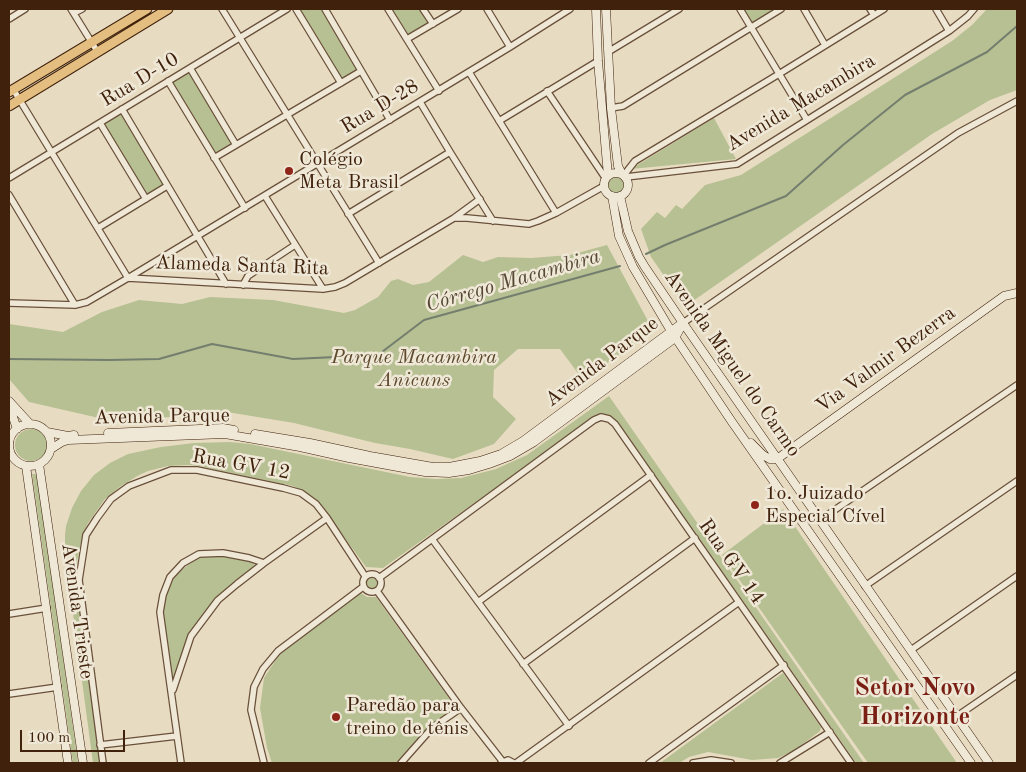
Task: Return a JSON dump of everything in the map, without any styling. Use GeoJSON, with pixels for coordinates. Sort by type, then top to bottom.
{"type":"FeatureCollection","features":[{"type":"Feature","properties":{"kind":"main road"},"geometry":{"type":"LineString","coordinates":[[11,91],[147,9]]}},
{"type":"Feature","properties":{"kind":"main road"},"geometry":{"type":"LineString","coordinates":[[9,106],[168,9]]}},
{"type":"Feature","properties":{"kind":"street"},"geometry":{"type":"LineString","coordinates":[[9,19],[25,9]]}},
{"type":"Feature","properties":{"kind":"street"},"geometry":{"type":"LineString","coordinates":[[82,9],[72,11],[97,51]]}},
{"type":"Feature","properties":{"kind":"street"},"geometry":{"type":"LineString","coordinates":[[222,9],[379,263]]}},
{"type":"Feature","properties":{"kind":"street","name":"Rua D-10"},"geometry":{"type":"LineString","coordinates":[[9,178],[287,9]]}},
{"type":"Feature","properties":{"kind":"street"},"geometry":{"type":"LineString","coordinates":[[296,9],[341,83]]}},
{"type":"Feature","properties":{"kind":"street"},"geometry":{"type":"LineString","coordinates":[[325,9],[390,120]]}},
{"type":"Feature","properties":{"kind":"street"},"geometry":{"type":"LineString","coordinates":[[388,9],[438,91]]}},
{"type":"Feature","properties":{"kind":"street"},"geometry":{"type":"LineString","coordinates":[[423,9],[433,24]]}},
{"type":"Feature","properties":{"kind":"street"},"geometry":{"type":"LineString","coordinates":[[407,39],[458,9]]}},
{"type":"Feature","properties":{"kind":"street"},"geometry":{"type":"LineString","coordinates":[[487,9],[510,47]]}},
{"type":"Feature","properties":{"kind":"street","name":"Rua D-28"},"geometry":{"type":"LineString","coordinates":[[128,278],[570,9]]}},
{"type":"Feature","properties":{"kind":"street"},"geometry":{"type":"LineString","coordinates":[[596,9],[606,190],[612,196],[620,196],[628,188],[628,182],[618,166],[611,108],[606,9]]}},
{"type":"Feature","properties":{"kind":"street"},"geometry":{"type":"LineString","coordinates":[[608,52],[680,9]]}},
{"type":"Feature","properties":{"kind":"street"},"geometry":{"type":"LineString","coordinates":[[740,9],[807,120]]}},
{"type":"Feature","properties":{"kind":"street"},"geometry":{"type":"LineString","coordinates":[[611,108],[623,106],[781,9]]}},
{"type":"Feature","properties":{"kind":"street"},"geometry":{"type":"LineString","coordinates":[[804,9],[825,45]]}},
{"type":"Feature","properties":{"kind":"street"},"geometry":{"type":"LineString","coordinates":[[870,9],[874,15]]}},
{"type":"Feature","properties":{"kind":"street"},"geometry":{"type":"LineString","coordinates":[[624,176],[635,161],[884,9]]}},
{"type":"Feature","properties":{"kind":"street"},"geometry":{"type":"LineString","coordinates":[[936,9],[949,31]]}},
{"type":"Feature","properties":{"kind":"street","name":"Avenida Macambira"},"geometry":{"type":"LineString","coordinates":[[624,176],[737,164],[949,31],[974,9]]}},
{"type":"Feature","properties":{"kind":"street"},"geometry":{"type":"LineString","coordinates":[[499,121],[598,61]]}},
{"type":"Feature","properties":{"kind":"street"},"geometry":{"type":"LineString","coordinates":[[190,68],[236,145]]}},
{"type":"Feature","properties":{"kind":"street"},"geometry":{"type":"LineString","coordinates":[[214,158],[361,71]]}},
{"type":"Feature","properties":{"kind":"street"},"geometry":{"type":"LineString","coordinates":[[469,72],[556,213]]}},
{"type":"Feature","properties":{"kind":"street"},"geometry":{"type":"LineString","coordinates":[[168,81],[245,208]]}},
{"type":"Feature","properties":{"kind":"street"},"geometry":{"type":"LineString","coordinates":[[11,91],[19,99],[128,278]]}},
{"type":"Feature","properties":{"kind":"street"},"geometry":{"type":"LineString","coordinates":[[547,91],[606,180]]}},
{"type":"Feature","properties":{"kind":"street"},"geometry":{"type":"LineString","coordinates":[[683,323],[958,133],[1017,101]]}},
{"type":"Feature","properties":{"kind":"street"},"geometry":{"type":"LineString","coordinates":[[420,102],[493,221]]}},
{"type":"Feature","properties":{"kind":"street"},"geometry":{"type":"LineString","coordinates":[[122,110],[226,284]]}},
{"type":"Feature","properties":{"kind":"street"},"geometry":{"type":"LineString","coordinates":[[100,123],[146,199]]}},
{"type":"Feature","properties":{"kind":"street"},"geometry":{"type":"LineString","coordinates":[[348,214],[450,152]]}},
{"type":"Feature","properties":{"kind":"street"},"geometry":{"type":"LineString","coordinates":[[454,218],[529,224],[556,213],[617,173],[624,176]]}},
{"type":"Feature","properties":{"kind":"street"},"geometry":{"type":"LineString","coordinates":[[98,228],[167,186]]}},
{"type":"Feature","properties":{"kind":"street"},"geometry":{"type":"LineString","coordinates":[[9,195],[75,304]]}},
{"type":"Feature","properties":{"kind":"street"},"geometry":{"type":"LineString","coordinates":[[265,196],[323,290]]}},
{"type":"Feature","properties":{"kind":"street","name":"Avenida Miguel do Carmo"},"geometry":{"type":"LineString","coordinates":[[612,196],[619,236],[633,267],[673,334],[732,422],[971,763]]}},
{"type":"Feature","properties":{"kind":"street","name":"Avenida Miguel do Carmo"},"geometry":{"type":"LineString","coordinates":[[620,196],[628,231],[639,257],[989,763]]}},
{"type":"Feature","properties":{"kind":"street","name":"Alameda Santa Rita"},"geometry":{"type":"LineString","coordinates":[[9,303],[75,304],[87,302],[128,278],[323,290],[345,283],[454,218],[480,199]]}},
{"type":"Feature","properties":{"kind":"street"},"geometry":{"type":"LineString","coordinates":[[243,285],[248,276],[295,245]]}},
{"type":"Feature","properties":{"kind":"street","name":"Via Valmir Bezerra"},"geometry":{"type":"LineString","coordinates":[[777,458],[1004,296],[1017,293]]}},
{"type":"Feature","properties":{"kind":"street","name":"Avenida Parque"},"geometry":{"type":"LineString","coordinates":[[51,449],[68,440],[225,434],[425,472],[449,473],[469,470],[510,456],[534,442],[673,334],[683,323]]}},
{"type":"Feature","properties":{"kind":"street","name":"Avenida Parque"},"geometry":{"type":"LineString","coordinates":[[47,432],[68,436],[222,428],[425,466],[456,466],[502,454],[524,441],[673,334]]}},
{"type":"Feature","properties":{"kind":"street"},"geometry":{"type":"LineString","coordinates":[[820,520],[1017,385]]}},
{"type":"Feature","properties":{"kind":"street"},"geometry":{"type":"LineString","coordinates":[[9,401],[30,424]]}},
{"type":"Feature","properties":{"kind":"street"},"geometry":{"type":"LineString","coordinates":[[9,410],[17,429]]}},
{"type":"Feature","properties":{"kind":"street","name":"Rua GV 14"},"geometry":{"type":"LineString","coordinates":[[432,539],[594,420],[601,417],[609,419],[615,424],[851,763]]}},
{"type":"Feature","properties":{"kind":"street"},"geometry":{"type":"LineString","coordinates":[[732,422],[763,455],[770,459],[777,458]]}},
{"type":"Feature","properties":{"kind":"street"},"geometry":{"type":"LineString","coordinates":[[23,425],[39,426],[47,432],[51,440],[51,449],[47,458],[39,464],[26,466],[16,460],[9,450],[9,440],[13,432],[23,425]]}},
{"type":"Feature","properties":{"kind":"street","name":"Avenida Trieste"},"geometry":{"type":"LineString","coordinates":[[39,464],[83,763]]}},
{"type":"Feature","properties":{"kind":"street","name":"Avenida Trieste"},"geometry":{"type":"LineString","coordinates":[[26,466],[68,763]]}},
{"type":"Feature","properties":{"kind":"street","name":"Rua GV 12"},"geometry":{"type":"LineString","coordinates":[[103,763],[79,580],[86,536],[111,499],[128,486],[171,470],[197,470],[301,493],[316,504],[327,518],[365,576]]}},
{"type":"Feature","properties":{"kind":"street"},"geometry":{"type":"LineString","coordinates":[[478,602],[651,476]]}},
{"type":"Feature","properties":{"kind":"street"},"geometry":{"type":"LineString","coordinates":[[865,586],[1017,481]]}},
{"type":"Feature","properties":{"kind":"street"},"geometry":{"type":"LineString","coordinates":[[172,692],[191,636],[218,600],[264,563],[327,518]]}},
{"type":"Feature","properties":{"kind":"street"},"geometry":{"type":"LineString","coordinates":[[523,664],[695,538]]}},
{"type":"Feature","properties":{"kind":"street"},"geometry":{"type":"LineString","coordinates":[[379,578],[432,539],[569,726]]}},
{"type":"Feature","properties":{"kind":"street"},"geometry":{"type":"LineString","coordinates":[[181,763],[160,612],[163,595],[170,576],[183,563],[199,554],[223,553],[264,563]]}},
{"type":"Feature","properties":{"kind":"street"},"geometry":{"type":"LineString","coordinates":[[372,574],[379,578],[381,584],[377,591],[369,592],[363,587],[362,581],[365,576],[372,574]]}},
{"type":"Feature","properties":{"kind":"street"},"geometry":{"type":"LineString","coordinates":[[910,650],[1017,576]]}},
{"type":"Feature","properties":{"kind":"street"},"geometry":{"type":"LineString","coordinates":[[264,763],[251,710],[254,687],[263,669],[278,650],[363,587]]}},
{"type":"Feature","properties":{"kind":"street"},"geometry":{"type":"LineString","coordinates":[[377,591],[460,708],[502,763],[508,760],[515,763],[739,602]]}},
{"type":"Feature","properties":{"kind":"street"},"geometry":{"type":"LineString","coordinates":[[9,614],[46,608]]}},
{"type":"Feature","properties":{"kind":"street"},"geometry":{"type":"LineString","coordinates":[[649,763],[784,665]]}},
{"type":"Feature","properties":{"kind":"street"},"geometry":{"type":"LineString","coordinates":[[944,725],[1017,675]]}},
{"type":"Feature","properties":{"kind":"street"},"geometry":{"type":"LineString","coordinates":[[9,694],[58,687]]}},
{"type":"Feature","properties":{"kind":"street"},"geometry":{"type":"LineString","coordinates":[[402,763],[432,728],[460,708]]}},
{"type":"Feature","properties":{"kind":"street"},"geometry":{"type":"LineString","coordinates":[[780,763],[830,732]]}},
{"type":"Feature","properties":{"kind":"street"},"geometry":{"type":"LineString","coordinates":[[100,745],[177,736]]}},
{"type":"Feature","properties":{"kind":"street"},"geometry":{"type":"LineString","coordinates":[[693,763],[711,760],[731,763]]}},
{"type":"Feature","properties":{"kind":"green space"},"geometry":{"type":"Polygon","coordinates":[[[298,9],[324,9],[359,70],[341,81],[298,9]]]}},
{"type":"Feature","properties":{"kind":"green space"},"geometry":{"type":"Polygon","coordinates":[[[391,9],[419,9],[428,24],[408,37],[391,9]]]}},
{"type":"Feature","properties":{"kind":"green space"},"geometry":{"type":"Polygon","coordinates":[[[742,9],[777,9],[752,25],[742,9]]]}},
{"type":"Feature","properties":{"kind":"green space"},"geometry":{"type":"Polygon","coordinates":[[[987,9],[1017,9],[1017,90],[990,100],[932,134],[693,301],[686,295],[679,297],[651,257],[641,229],[657,212],[665,218],[676,205],[682,209],[705,185],[741,175],[952,41],[972,25],[987,9]]]}},
{"type":"Feature","properties":{"kind":"green space"},"geometry":{"type":"Polygon","coordinates":[[[190,70],[234,143],[215,155],[169,82],[190,70]]]}},
{"type":"Feature","properties":{"kind":"green space"},"geometry":{"type":"Polygon","coordinates":[[[122,112],[165,184],[146,196],[102,124],[122,112]]]}},
{"type":"Feature","properties":{"kind":"green space"},"geometry":{"type":"Polygon","coordinates":[[[714,118],[736,159],[631,169],[714,118]]]}},
{"type":"Feature","properties":{"kind":"green space"},"geometry":{"type":"Polygon","coordinates":[[[613,177],[619,177],[624,182],[622,191],[613,193],[608,188],[608,182],[613,177]]]}},
{"type":"Feature","properties":{"kind":"green space","name":"Parque Macambira Anicuns"},"geometry":{"type":"Polygon","coordinates":[[[607,245],[648,321],[646,336],[583,380],[560,349],[518,349],[494,370],[493,397],[516,419],[494,444],[453,459],[375,443],[294,423],[227,412],[147,419],[99,418],[29,402],[9,379],[9,324],[63,332],[102,312],[139,300],[182,304],[210,297],[273,300],[344,313],[355,310],[378,297],[391,281],[398,279],[413,285],[429,282],[463,255],[483,262],[498,257],[531,258],[570,255],[607,245]]]}},
{"type":"Feature","properties":{"kind":"green space"},"geometry":{"type":"Polygon","coordinates":[[[609,396],[864,763],[856,763],[618,422],[604,414],[598,415],[383,568],[366,567],[322,507],[307,493],[293,486],[189,465],[168,466],[148,471],[121,486],[105,499],[88,523],[77,561],[77,581],[100,763],[93,763],[65,554],[65,535],[72,508],[81,491],[94,475],[110,463],[128,454],[161,447],[194,443],[230,442],[250,444],[410,477],[461,478],[496,469],[527,455],[609,396]]]}},
{"type":"Feature","properties":{"kind":"green space"},"geometry":{"type":"Polygon","coordinates":[[[31,429],[42,434],[47,445],[42,456],[31,461],[20,456],[15,445],[20,434],[31,429]]]}},
{"type":"Feature","properties":{"kind":"green space"},"geometry":{"type":"Polygon","coordinates":[[[32,474],[37,474],[78,763],[73,763],[32,474]]]}},
{"type":"Feature","properties":{"kind":"green space"},"geometry":{"type":"Polygon","coordinates":[[[783,509],[957,763],[868,763],[722,555],[783,509]]]}},
{"type":"Feature","properties":{"kind":"green space"},"geometry":{"type":"Polygon","coordinates":[[[200,556],[222,556],[251,562],[256,566],[229,586],[213,602],[199,622],[173,683],[162,613],[171,578],[200,556]]]}},
{"type":"Feature","properties":{"kind":"green space"},"geometry":{"type":"Polygon","coordinates":[[[372,576],[377,578],[379,583],[377,588],[372,590],[367,588],[365,583],[367,578],[372,576]]]}},
{"type":"Feature","properties":{"kind":"green space"},"geometry":{"type":"Polygon","coordinates":[[[361,593],[367,597],[376,597],[456,708],[425,731],[398,763],[272,763],[267,748],[260,708],[264,678],[281,652],[361,593]]]}},
{"type":"Feature","properties":{"kind":"green space"},"geometry":{"type":"Polygon","coordinates":[[[783,673],[821,727],[820,731],[795,750],[778,758],[752,760],[708,752],[689,757],[679,763],[660,763],[783,673]]]}},
{"type":"Feature","properties":{"kind":"waterway","name":"Córrego Macambira"},"geometry":{"type":"LineString","coordinates":[[646,254],[786,196],[843,145],[905,95],[987,52],[1017,26]]}},
{"type":"Feature","properties":{"kind":"waterway","name":"Córrego Macambira"},"geometry":{"type":"LineString","coordinates":[[9,359],[159,359],[212,344],[293,359],[378,355],[424,320],[620,266]]}},
{"type":"Feature","properties":{"kind":"place","name":"Colégio Meta Brasil"},"geometry":{"type":"Point","coordinates":[289,171]}},
{"type":"Feature","properties":{"kind":"place","name":"1o. Juizado Especial Cível"},"geometry":{"type":"Point","coordinates":[755,505]}},
{"type":"Feature","properties":{"kind":"place","name":"Paredão para treino de tênis"},"geometry":{"type":"Point","coordinates":[336,717]}},
{"type":"Feature","properties":{"kind":"district","name":"Setor Novo Horizonte"},"geometry":{"type":"Point","coordinates":[915,702]}}]}
